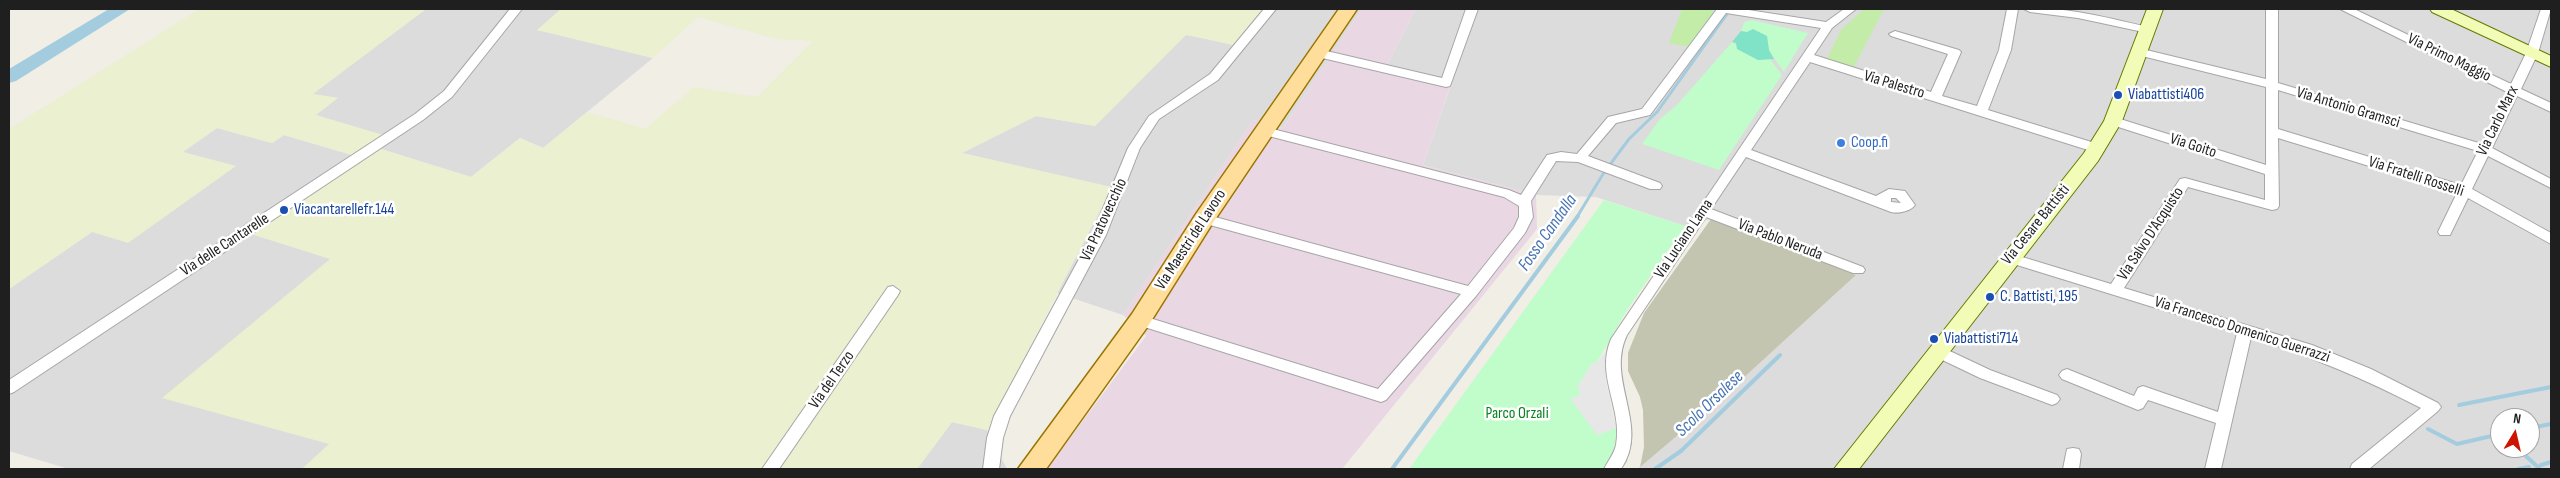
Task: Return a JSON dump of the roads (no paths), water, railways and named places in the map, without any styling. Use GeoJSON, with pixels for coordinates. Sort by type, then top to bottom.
{"type":"FeatureCollection","features":[{"type":"Feature","properties":{"kind":"main road","name":"Via Maestri del Lavoro"},"geometry":{"type":"LineString","coordinates":[[1031,469],[1140,320],[1204,219],[1348,9]]}},
{"type":"Feature","properties":{"kind":"street","name":"Via delle Cantarelle"},"geometry":{"type":"LineString","coordinates":[[9,388],[419,117],[448,94],[516,9]]}},
{"type":"Feature","properties":{"kind":"street","name":"Via Pratovecchio"},"geometry":{"type":"LineString","coordinates":[[990,469],[995,438],[1002,416],[1098,235],[1115,199],[1134,148],[1155,116],[1214,77],[1270,9]]}},
{"type":"Feature","properties":{"kind":"street"},"geometry":{"type":"LineString","coordinates":[[1318,53],[1446,83],[1472,9]]}},
{"type":"Feature","properties":{"kind":"street"},"geometry":{"type":"LineString","coordinates":[[1583,159],[1612,120],[1646,112],[1723,9],[1828,26],[1852,9]]}},
{"type":"Feature","properties":{"kind":"street"},"geometry":{"type":"LineString","coordinates":[[1981,112],[2005,50],[2013,9]]}},
{"type":"Feature","properties":{"kind":"street"},"geometry":{"type":"LineString","coordinates":[[2030,9],[2079,12],[2148,30]]}},
{"type":"Feature","properties":{"kind":"street","name":"Via Cesare Battisti"},"geometry":{"type":"LineString","coordinates":[[1846,469],[2096,148],[2113,120],[2148,30],[2154,9]]}},
{"type":"Feature","properties":{"kind":"street"},"geometry":{"type":"LineString","coordinates":[[2272,9],[2273,172]]}},
{"type":"Feature","properties":{"kind":"street","name":"Via Primo Maggio"},"geometry":{"type":"LineString","coordinates":[[2346,9],[2551,108]]}},
{"type":"Feature","properties":{"kind":"street"},"geometry":{"type":"LineString","coordinates":[[2438,9],[2551,62]]}},
{"type":"Feature","properties":{"kind":"street","name":"Via Carlo Marx"},"geometry":{"type":"LineString","coordinates":[[2445,232],[2532,53],[2547,18]]}},
{"type":"Feature","properties":{"kind":"street","name":"Via Luciano Lama"},"geometry":{"type":"LineString","coordinates":[[1612,469],[1622,453],[1625,439],[1612,371],[1615,346],[1622,331],[1828,26]]}},
{"type":"Feature","properties":{"kind":"street"},"geometry":{"type":"LineString","coordinates":[[1895,34],[1955,52],[1935,98]]}},
{"type":"Feature","properties":{"kind":"street","name":"Via Antonio Gramsci"},"geometry":{"type":"LineString","coordinates":[[2138,52],[2272,84],[2485,149],[2551,184]]}},
{"type":"Feature","properties":{"kind":"street","name":"Via Palestro"},"geometry":{"type":"LineString","coordinates":[[1807,57],[2096,148]]}},
{"type":"Feature","properties":{"kind":"street","name":"Via Goito"},"geometry":{"type":"LineString","coordinates":[[2113,120],[2273,172]]}},
{"type":"Feature","properties":{"kind":"street"},"geometry":{"type":"LineString","coordinates":[[1140,320],[1381,396],[1471,292],[1523,224],[1528,211],[1524,201],[1509,194],[1265,131]]}},
{"type":"Feature","properties":{"kind":"street","name":"Via Fratelli Rosselli"},"geometry":{"type":"LineString","coordinates":[[2273,132],[2465,191],[2551,239]]}},
{"type":"Feature","properties":{"kind":"street"},"geometry":{"type":"LineString","coordinates":[[1744,152],[1886,205]]}},
{"type":"Feature","properties":{"kind":"street"},"geometry":{"type":"LineString","coordinates":[[1524,201],[1552,158],[1561,156],[1583,159],[1655,186]]}},
{"type":"Feature","properties":{"kind":"street","name":"Via Salvo D'Acquisto"},"geometry":{"type":"LineString","coordinates":[[2115,290],[2185,182],[2272,206],[2273,172]]}},
{"type":"Feature","properties":{"kind":"street","name":"Via Pablo Neruda"},"geometry":{"type":"LineString","coordinates":[[1703,210],[1858,270]]}},
{"type":"Feature","properties":{"kind":"street"},"geometry":{"type":"LineString","coordinates":[[1204,219],[1471,292]]}},
{"type":"Feature","properties":{"kind":"street","name":"Via Francesco Domenico Guerrazzi"},"geometry":{"type":"LineString","coordinates":[[2009,258],[2307,349],[2366,373],[2433,407],[2358,469]]}},
{"type":"Feature","properties":{"kind":"street","name":"Via del Terzo"},"geometry":{"type":"LineString","coordinates":[[770,469],[893,291]]}},
{"type":"Feature","properties":{"kind":"street"},"geometry":{"type":"LineString","coordinates":[[2213,469],[2245,329]]}},
{"type":"Feature","properties":{"kind":"street"},"geometry":{"type":"LineString","coordinates":[[1937,351],[1985,374],[2052,399]]}},
{"type":"Feature","properties":{"kind":"street"},"geometry":{"type":"LineString","coordinates":[[2067,375],[2138,404],[2143,392],[2224,420]]}},
{"type":"Feature","properties":{"kind":"waterway"},"geometry":{"type":"LineString","coordinates":[[9,77],[121,9]]}},
{"type":"Feature","properties":{"kind":"waterway","name":"Fosso Candalla"},"geometry":{"type":"LineString","coordinates":[[1577,217],[1603,174],[1629,139],[1657,112],[1727,14]]}},
{"type":"Feature","properties":{"kind":"waterway","name":"Fosso Candalla"},"geometry":{"type":"LineString","coordinates":[[1392,469],[1578,216]]}},
{"type":"Feature","properties":{"kind":"waterway","name":"Scolo Orsalese"},"geometry":{"type":"LineString","coordinates":[[1655,469],[1681,451],[1780,355]]}},
{"type":"Feature","properties":{"kind":"waterway"},"geometry":{"type":"LineString","coordinates":[[2459,405],[2551,387]]}},
{"type":"Feature","properties":{"kind":"waterway"},"geometry":{"type":"LineString","coordinates":[[2540,426],[2551,424]]}},
{"type":"Feature","properties":{"kind":"waterway"},"geometry":{"type":"LineString","coordinates":[[2428,429],[2457,444],[2490,436]]}},
{"type":"Feature","properties":{"kind":"waterway"},"geometry":{"type":"LineString","coordinates":[[2528,458],[2540,469]]}},
{"type":"Feature","properties":{"kind":"waterway"},"geometry":{"type":"LineString","coordinates":[[2541,465],[2551,462]]}},
{"type":"Feature","properties":{"kind":"waterway"},"geometry":{"type":"LineString","coordinates":[[2518,469],[2529,467]]}},
{"type":"Feature","properties":{"kind":"place","name":"Viabattisti406"},"geometry":{"type":"Point","coordinates":[2118,95]}},
{"type":"Feature","properties":{"kind":"place","name":"Coop.fi"},"geometry":{"type":"Point","coordinates":[1841,143]}},
{"type":"Feature","properties":{"kind":"place","name":"Viacantarellefr.144"},"geometry":{"type":"Point","coordinates":[284,210]}},
{"type":"Feature","properties":{"kind":"place","name":"C. Battisti, 195"},"geometry":{"type":"Point","coordinates":[1990,297]}},
{"type":"Feature","properties":{"kind":"place","name":"Viabattisti714"},"geometry":{"type":"Point","coordinates":[1934,339]}},
{"type":"Feature","properties":{"kind":"park label","name":"Parco Orzali"},"geometry":{"type":"Point","coordinates":[1517,414]}}]}
